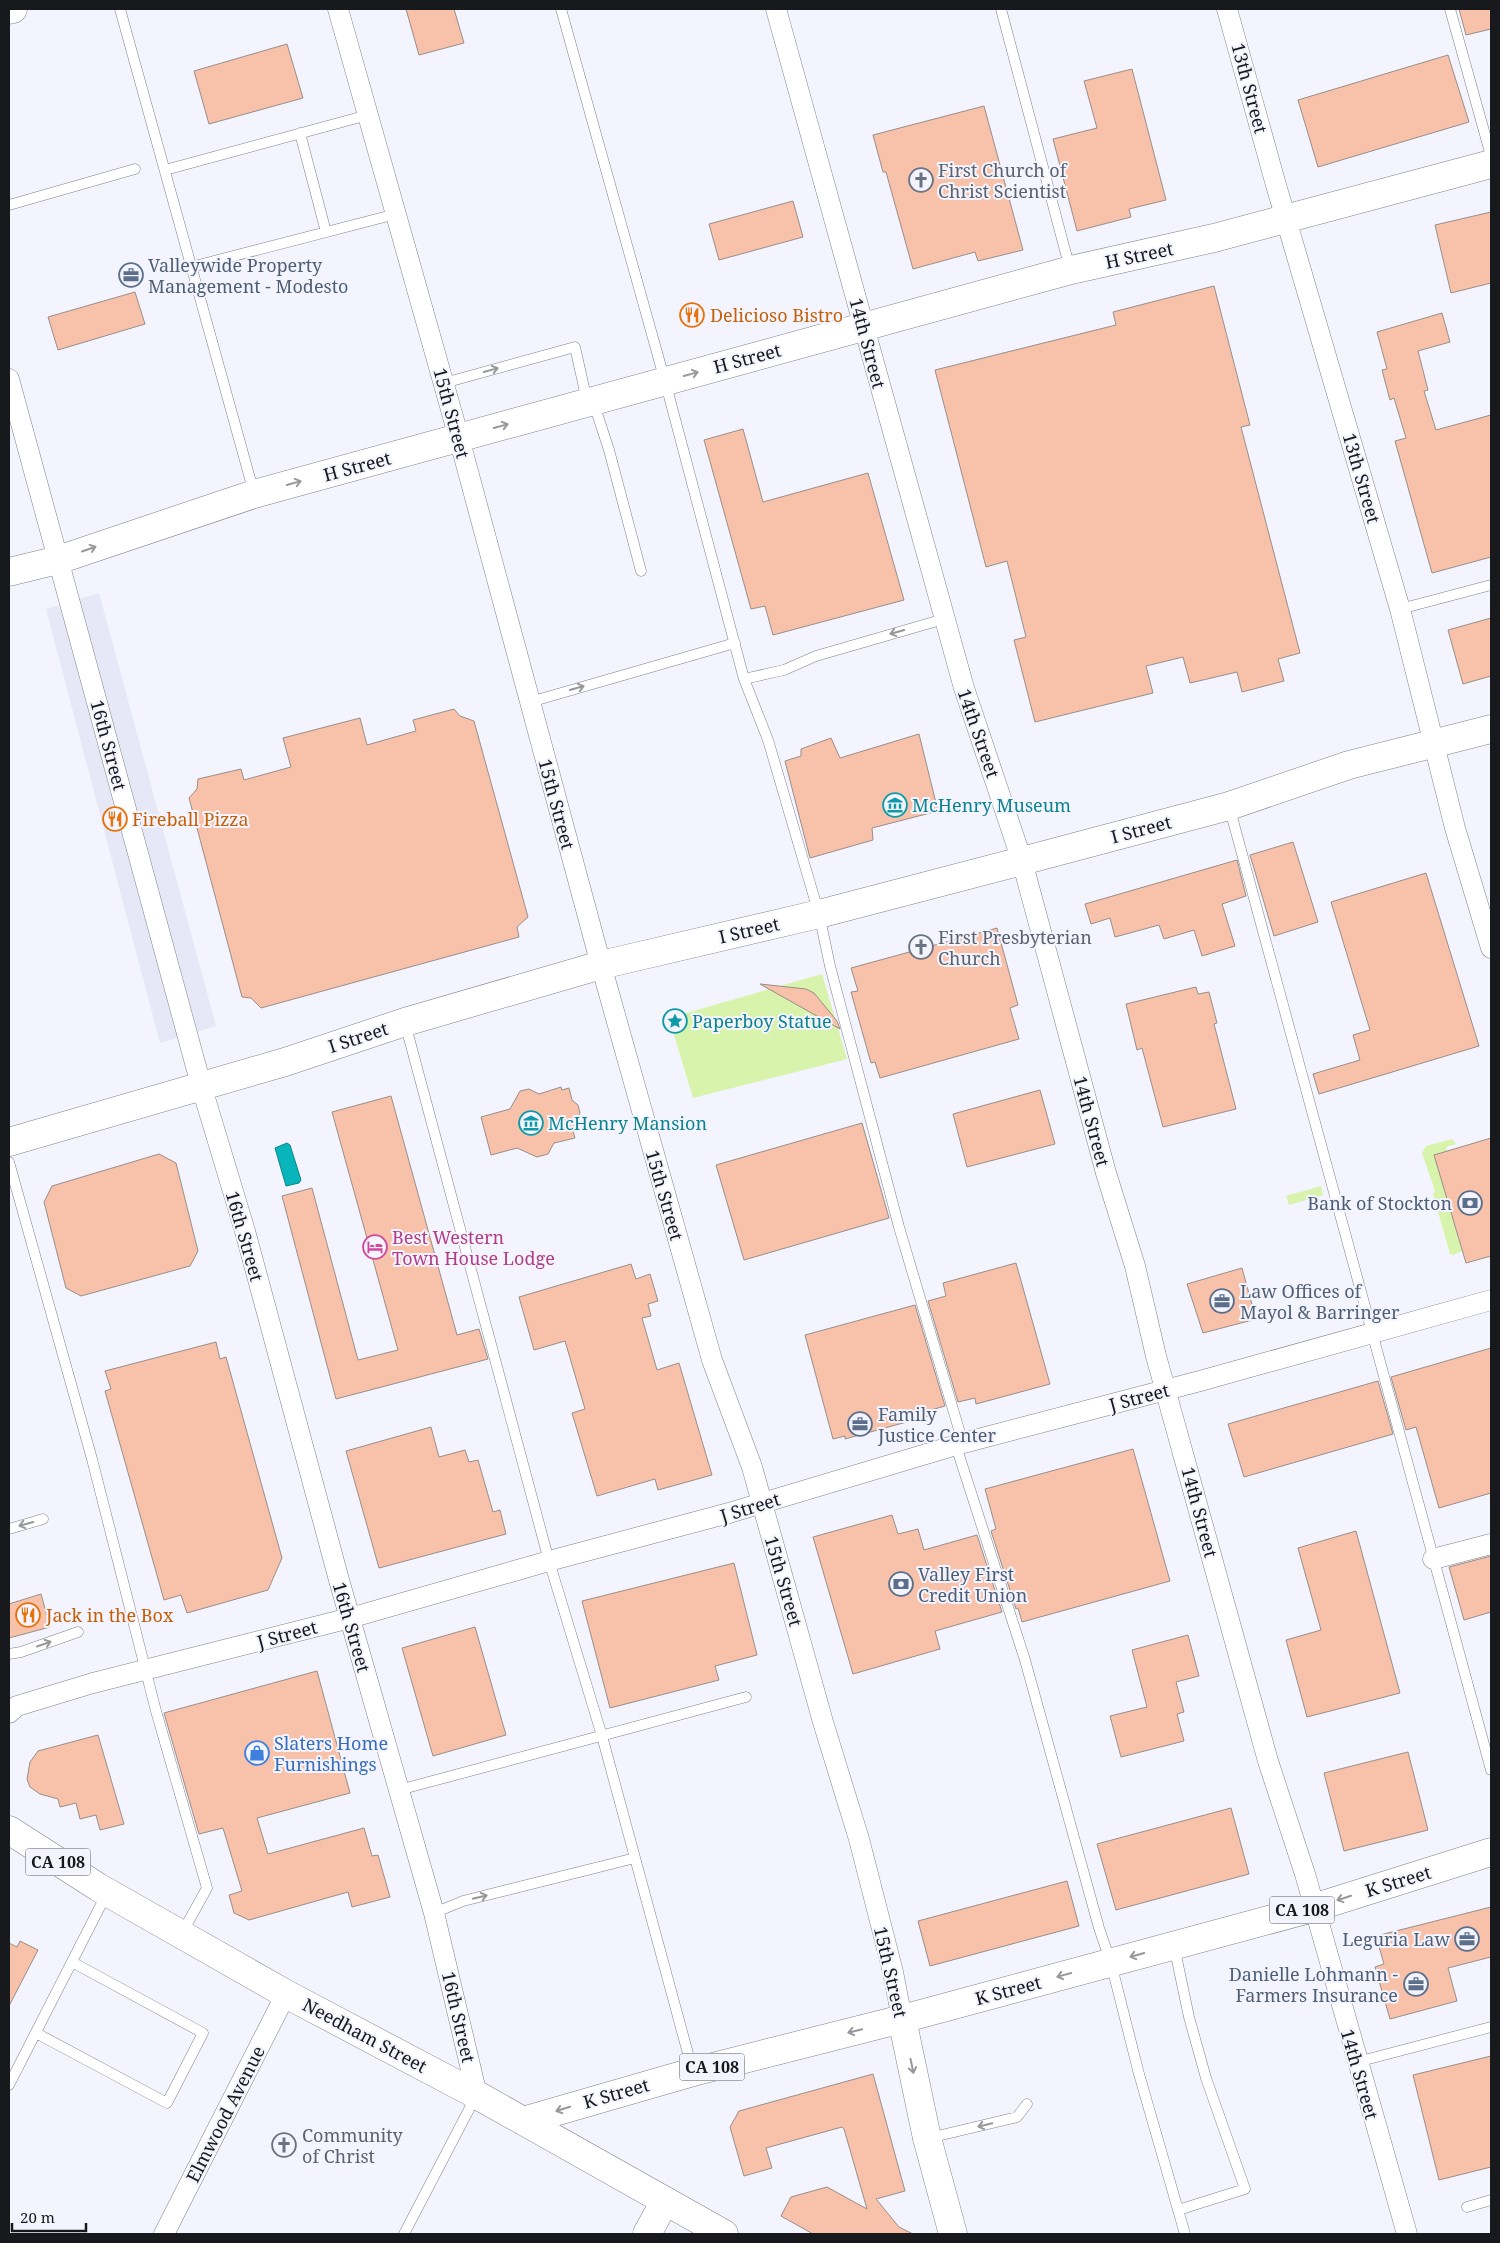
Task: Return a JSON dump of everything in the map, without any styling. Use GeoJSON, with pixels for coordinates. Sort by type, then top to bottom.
{"type":"FeatureCollection","features":[{"type":"Feature","properties":{"kind":"main road"},"geometry":{"type":"LineString","coordinates":[[9,10],[13,9]]}},
{"type":"Feature","properties":{"kind":"main road","name":"H Street"},"geometry":{"type":"LineString","coordinates":[[9,572],[58,560],[254,494],[864,326],[1071,270],[1214,238],[1491,164]]}},
{"type":"Feature","properties":{"kind":"main road","name":"I Street"},"geometry":{"type":"LineString","coordinates":[[9,1142],[285,1062],[405,1022],[601,965],[819,914],[1022,861],[1229,806],[1349,765],[1491,729]]}},
{"type":"Feature","properties":{"kind":"main road","name":"Needham Street"},"geometry":{"type":"LineString","coordinates":[[9,1830],[107,1892],[286,1994],[477,2095],[724,2234]]}},
{"type":"Feature","properties":{"kind":"main road","name":"K Street"},"geometry":{"type":"LineString","coordinates":[[523,2121],[693,2072],[902,2019],[1313,1908],[1491,1852]]}},
{"type":"Feature","properties":{"kind":"main road","name":"15th Street"},"geometry":{"type":"LineString","coordinates":[[902,2019],[927,2138],[952,2233]]}},
{"type":"Feature","properties":{"kind":"main road"},"geometry":{"type":"LineString","coordinates":[[647,2234],[665,2201]]}},
{"type":"Feature","properties":{"kind":"street","name":"15th Street"},"geometry":{"type":"LineString","coordinates":[[338,9],[444,383],[601,965],[712,1360],[752,1468],[823,1722],[859,1839],[893,1972],[902,2019]]}},
{"type":"Feature","properties":{"kind":"street","name":"14th Street"},"geometry":{"type":"LineString","coordinates":[[776,9],[944,619],[964,688],[1022,861],[1106,1173],[1135,1266],[1165,1390],[1268,1761],[1304,1874],[1406,2234]]}},
{"type":"Feature","properties":{"kind":"street","name":"13th Street"},"geometry":{"type":"LineString","coordinates":[[1228,9],[1286,218],[1400,609],[1436,744],[1455,828],[1491,948]]}},
{"type":"Feature","properties":{"kind":"street","name":"16th Street"},"geometry":{"type":"LineString","coordinates":[[9,379],[202,1085],[245,1231],[350,1618],[434,1913],[477,2095]]}},
{"type":"Feature","properties":{"kind":"street","name":"J Street"},"geometry":{"type":"LineString","coordinates":[[9,1713],[17,1706],[93,1684],[350,1618],[762,1503],[959,1444],[1165,1390],[1491,1300]]}},
{"type":"Feature","properties":{"kind":"street"},"geometry":{"type":"LineString","coordinates":[[1434,1559],[1491,1544]]}},
{"type":"Feature","properties":{"kind":"street","name":"Elmwood Avenue"},"geometry":{"type":"LineString","coordinates":[[164,2234],[286,1994]]}},
{"type":"Feature","properties":{"kind":"lane"},"geometry":{"type":"LineString","coordinates":[[120,9],[254,494]]}},
{"type":"Feature","properties":{"kind":"lane"},"geometry":{"type":"LineString","coordinates":[[561,9],[665,381],[744,679],[768,740],[819,914],[830,966],[959,1444],[1025,1660],[1185,2234]]}},
{"type":"Feature","properties":{"kind":"lane"},"geometry":{"type":"LineString","coordinates":[[1001,9],[1071,270]]}},
{"type":"Feature","properties":{"kind":"lane"},"geometry":{"type":"LineString","coordinates":[[1450,9],[1491,156]]}},
{"type":"Feature","properties":{"kind":"lane"},"geometry":{"type":"LineString","coordinates":[[165,170],[368,115]]}},
{"type":"Feature","properties":{"kind":"lane"},"geometry":{"type":"LineString","coordinates":[[300,133],[326,232]]}},
{"type":"Feature","properties":{"kind":"lane"},"geometry":{"type":"LineString","coordinates":[[9,205],[135,169]]}},
{"type":"Feature","properties":{"kind":"lane"},"geometry":{"type":"LineString","coordinates":[[191,267],[396,214]]}},
{"type":"Feature","properties":{"kind":"lane"},"geometry":{"type":"LineString","coordinates":[[444,383],[575,347],[590,402],[609,450],[641,571]]}},
{"type":"Feature","properties":{"kind":"lane"},"geometry":{"type":"LineString","coordinates":[[1400,609],[1491,585]]}},
{"type":"Feature","properties":{"kind":"lane"},"geometry":{"type":"LineString","coordinates":[[744,679],[784,670],[816,656],[944,619]]}},
{"type":"Feature","properties":{"kind":"lane"},"geometry":{"type":"LineString","coordinates":[[530,702],[735,643]]}},
{"type":"Feature","properties":{"kind":"lane"},"geometry":{"type":"LineString","coordinates":[[1229,806],[1322,1142],[1371,1333],[1491,1770]]}},
{"type":"Feature","properties":{"kind":"lane"},"geometry":{"type":"LineString","coordinates":[[405,1022],[549,1561],[602,1736],[693,2072]]}},
{"type":"Feature","properties":{"kind":"lane"},"geometry":{"type":"LineString","coordinates":[[9,1162],[92,1459],[147,1670],[207,1888],[181,1934]]}},
{"type":"Feature","properties":{"kind":"lane"},"geometry":{"type":"LineString","coordinates":[[9,1529],[44,1519]]}},
{"type":"Feature","properties":{"kind":"lane"},"geometry":{"type":"LineString","coordinates":[[9,1654],[22,1652],[78,1632]]}},
{"type":"Feature","properties":{"kind":"lane"},"geometry":{"type":"LineString","coordinates":[[398,1790],[746,1697]]}},
{"type":"Feature","properties":{"kind":"lane"},"geometry":{"type":"LineString","coordinates":[[434,1913],[463,1902],[635,1858]]}},
{"type":"Feature","properties":{"kind":"lane"},"geometry":{"type":"LineString","coordinates":[[9,2085],[107,1892]]}},
{"type":"Feature","properties":{"kind":"lane"},"geometry":{"type":"LineString","coordinates":[[1173,1945],[1189,2018],[1206,2078],[1245,2189],[1178,2210]]}},
{"type":"Feature","properties":{"kind":"lane"},"geometry":{"type":"LineString","coordinates":[[36,2033],[167,2103],[203,2033],[72,1962]]}},
{"type":"Feature","properties":{"kind":"lane"},"geometry":{"type":"LineString","coordinates":[[1357,2062],[1491,2028]]}},
{"type":"Feature","properties":{"kind":"lane"},"geometry":{"type":"LineString","coordinates":[[404,2234],[477,2095]]}},
{"type":"Feature","properties":{"kind":"lane"},"geometry":{"type":"LineString","coordinates":[[927,2138],[1017,2117],[1027,2104]]}},
{"type":"Feature","properties":{"kind":"lane"},"geometry":{"type":"LineString","coordinates":[[1467,2207],[1491,2200]]}},
{"type":"Feature","properties":{"kind":"shaded area"},"geometry":{"type":"Polygon","coordinates":[[[99,593],[216,1026],[160,1043],[46,609],[99,593]]]}},
{"type":"Feature","properties":{"kind":"green space"},"geometry":{"type":"Polygon","coordinates":[[[822,974],[847,1059],[693,1098],[669,1018],[822,974]]]}},
{"type":"Feature","properties":{"kind":"green space"},"geometry":{"type":"Polygon","coordinates":[[[1452,1139],[1456,1144],[1446,1147],[1447,1151],[1434,1155],[1462,1251],[1453,1255],[1450,1254],[1433,1194],[1435,1191],[1422,1153],[1426,1146],[1452,1139]]]}},
{"type":"Feature","properties":{"kind":"green space"},"geometry":{"type":"Polygon","coordinates":[[[1321,1186],[1323,1195],[1289,1205],[1286,1196],[1321,1186]]]}},
{"type":"Feature","properties":{"kind":"water"},"geometry":{"type":"Polygon","coordinates":[[[287,1143],[290,1145],[301,1180],[299,1183],[286,1186],[275,1148],[287,1143]]]}},
{"type":"Feature","properties":{"kind":"building"},"geometry":{"type":"Polygon","coordinates":[[[406,9],[454,9],[464,43],[419,55],[406,9]]]}},
{"type":"Feature","properties":{"kind":"building"},"geometry":{"type":"Polygon","coordinates":[[[1459,9],[1491,9],[1491,29],[1466,35],[1459,9]]]}},
{"type":"Feature","properties":{"kind":"building"},"geometry":{"type":"Polygon","coordinates":[[[287,44],[303,98],[209,124],[194,71],[287,44]]]}},
{"type":"Feature","properties":{"kind":"building"},"geometry":{"type":"Polygon","coordinates":[[[1448,55],[1469,122],[1318,167],[1298,100],[1448,55]]]}},
{"type":"Feature","properties":{"kind":"building"},"geometry":{"type":"Polygon","coordinates":[[[1132,69],[1166,200],[1129,209],[1131,217],[1077,231],[1053,139],[1097,128],[1084,81],[1132,69]]]}},
{"type":"Feature","properties":{"kind":"building"},"geometry":{"type":"Polygon","coordinates":[[[984,106],[1023,250],[978,261],[975,252],[913,269],[886,172],[883,172],[873,135],[984,106]]]}},
{"type":"Feature","properties":{"kind":"building"},"geometry":{"type":"Polygon","coordinates":[[[793,201],[803,237],[719,260],[709,224],[793,201]]]}},
{"type":"Feature","properties":{"kind":"building"},"geometry":{"type":"Polygon","coordinates":[[[1491,212],[1491,283],[1451,293],[1435,225],[1491,212]]]}},
{"type":"Feature","properties":{"kind":"building"},"geometry":{"type":"Polygon","coordinates":[[[1214,286],[1250,425],[1241,427],[1300,653],[1278,659],[1284,681],[1242,692],[1237,672],[1190,683],[1183,657],[1146,666],[1153,693],[1035,722],[1014,640],[1026,637],[1007,561],[986,567],[935,370],[1116,325],[1113,312],[1214,286]]]}},
{"type":"Feature","properties":{"kind":"building"},"geometry":{"type":"Polygon","coordinates":[[[135,292],[145,324],[58,350],[48,317],[135,292]]]}},
{"type":"Feature","properties":{"kind":"building"},"geometry":{"type":"Polygon","coordinates":[[[1442,313],[1450,342],[1418,351],[1428,390],[1424,391],[1436,430],[1491,415],[1491,557],[1432,573],[1395,441],[1406,438],[1394,398],[1390,400],[1382,370],[1387,369],[1377,332],[1442,313]]]}},
{"type":"Feature","properties":{"kind":"building"},"geometry":{"type":"Polygon","coordinates":[[[743,429],[763,502],[868,473],[904,600],[773,635],[765,606],[751,609],[704,440],[743,429]]]}},
{"type":"Feature","properties":{"kind":"building"},"geometry":{"type":"Polygon","coordinates":[[[1491,618],[1491,676],[1463,684],[1448,630],[1491,618]]]}},
{"type":"Feature","properties":{"kind":"building"},"geometry":{"type":"Polygon","coordinates":[[[454,709],[460,716],[474,721],[528,917],[517,927],[519,937],[261,1008],[251,998],[242,997],[189,798],[197,789],[198,779],[241,769],[244,780],[291,767],[283,738],[360,718],[367,745],[416,731],[413,720],[454,709]]]}},
{"type":"Feature","properties":{"kind":"building","name":"McHenry Museum"},"geometry":{"type":"Polygon","coordinates":[[[919,734],[938,811],[872,828],[873,840],[810,858],[785,761],[801,756],[801,749],[831,738],[840,758],[919,734]]]}},
{"type":"Feature","properties":{"kind":"building"},"geometry":{"type":"Polygon","coordinates":[[[1293,842],[1318,922],[1274,936],[1250,855],[1293,842]]]}},
{"type":"Feature","properties":{"kind":"building"},"geometry":{"type":"Polygon","coordinates":[[[1237,860],[1246,896],[1222,904],[1235,946],[1202,956],[1194,930],[1164,939],[1159,925],[1115,937],[1110,918],[1091,924],[1085,904],[1237,860]]]}},
{"type":"Feature","properties":{"kind":"building"},"geometry":{"type":"Polygon","coordinates":[[[1426,873],[1479,1046],[1319,1094],[1313,1074],[1360,1060],[1353,1035],[1370,1030],[1331,902],[1426,873]]]}},
{"type":"Feature","properties":{"kind":"building"},"geometry":{"type":"Polygon","coordinates":[[[997,928],[1018,1005],[1010,1008],[1019,1039],[880,1078],[875,1062],[871,1063],[851,992],[858,991],[851,968],[997,928]]]}},
{"type":"Feature","properties":{"kind":"building"},"geometry":{"type":"Polygon","coordinates":[[[760,984],[806,989],[814,993],[837,1021],[840,1029],[760,984]]]}},
{"type":"Feature","properties":{"kind":"building"},"geometry":{"type":"Polygon","coordinates":[[[1196,987],[1198,994],[1209,992],[1217,1023],[1214,1024],[1236,1109],[1163,1127],[1142,1048],[1137,1050],[1126,1004],[1196,987]]]}},
{"type":"Feature","properties":{"kind":"building","name":"McHenry Mansion"},"geometry":{"type":"Polygon","coordinates":[[[561,1087],[562,1090],[569,1088],[572,1100],[578,1105],[580,1113],[577,1118],[580,1129],[573,1131],[575,1138],[554,1143],[548,1154],[537,1157],[517,1148],[491,1155],[481,1117],[510,1109],[520,1091],[529,1089],[539,1094],[561,1087]]]}},
{"type":"Feature","properties":{"kind":"building"},"geometry":{"type":"Polygon","coordinates":[[[1040,1090],[1055,1144],[967,1167],[953,1114],[1040,1090]]]}},
{"type":"Feature","properties":{"kind":"building"},"geometry":{"type":"Polygon","coordinates":[[[391,1096],[457,1335],[479,1329],[488,1359],[336,1399],[282,1196],[312,1188],[358,1360],[398,1350],[332,1112],[391,1096]]]}},
{"type":"Feature","properties":{"kind":"building"},"geometry":{"type":"Polygon","coordinates":[[[862,1123],[889,1218],[744,1260],[716,1165],[862,1123]]]}},
{"type":"Feature","properties":{"kind":"building","name":"Bank of Stockton"},"geometry":{"type":"Polygon","coordinates":[[[1491,1138],[1491,1256],[1466,1263],[1434,1155],[1491,1138]]]}},
{"type":"Feature","properties":{"kind":"building"},"geometry":{"type":"Polygon","coordinates":[[[159,1154],[176,1163],[198,1251],[190,1266],[81,1296],[66,1288],[44,1202],[52,1186],[159,1154]]]}},
{"type":"Feature","properties":{"kind":"building"},"geometry":{"type":"Polygon","coordinates":[[[1016,1263],[1050,1384],[976,1404],[975,1398],[958,1402],[928,1301],[946,1296],[943,1283],[1016,1263]]]}},
{"type":"Feature","properties":{"kind":"building"},"geometry":{"type":"Polygon","coordinates":[[[631,1264],[636,1279],[650,1274],[658,1301],[648,1304],[651,1316],[642,1318],[657,1370],[679,1363],[712,1475],[658,1490],[655,1479],[597,1496],[572,1413],[585,1409],[565,1341],[534,1350],[519,1297],[631,1264]]]}},
{"type":"Feature","properties":{"kind":"building","name":"Law Offices of Mayol & Barringer"},"geometry":{"type":"Polygon","coordinates":[[[1242,1268],[1256,1319],[1203,1333],[1187,1284],[1242,1268]]]}},
{"type":"Feature","properties":{"kind":"building"},"geometry":{"type":"Polygon","coordinates":[[[915,1305],[945,1406],[931,1410],[932,1415],[845,1439],[845,1436],[833,1439],[805,1335],[915,1305]]]}},
{"type":"Feature","properties":{"kind":"building"},"geometry":{"type":"Polygon","coordinates":[[[216,1342],[220,1359],[226,1357],[282,1558],[268,1590],[187,1613],[181,1595],[164,1600],[105,1391],[111,1389],[105,1371],[216,1342]]]}},
{"type":"Feature","properties":{"kind":"building"},"geometry":{"type":"Polygon","coordinates":[[[1491,1348],[1491,1493],[1439,1508],[1416,1427],[1406,1430],[1391,1377],[1491,1348]]]}},
{"type":"Feature","properties":{"kind":"building"},"geometry":{"type":"Polygon","coordinates":[[[1378,1381],[1393,1434],[1244,1477],[1228,1424],[1378,1381]]]}},
{"type":"Feature","properties":{"kind":"building"},"geometry":{"type":"Polygon","coordinates":[[[431,1427],[439,1457],[465,1450],[469,1462],[478,1460],[493,1512],[500,1510],[506,1534],[379,1568],[346,1451],[431,1427]]]}},
{"type":"Feature","properties":{"kind":"building"},"geometry":{"type":"Polygon","coordinates":[[[1133,1449],[1170,1581],[1022,1622],[991,1531],[996,1529],[985,1489],[1133,1449]]]}},
{"type":"Feature","properties":{"kind":"building","name":"Valley First Credit Union"},"geometry":{"type":"Polygon","coordinates":[[[892,1515],[898,1534],[918,1529],[924,1550],[977,1535],[1002,1612],[935,1631],[940,1649],[853,1674],[813,1537],[892,1515]]]}},
{"type":"Feature","properties":{"kind":"building"},"geometry":{"type":"Polygon","coordinates":[[[1356,1531],[1400,1693],[1307,1717],[1286,1640],[1321,1630],[1298,1548],[1356,1531]]]}},
{"type":"Feature","properties":{"kind":"building"},"geometry":{"type":"Polygon","coordinates":[[[1491,1556],[1491,1612],[1464,1620],[1449,1567],[1491,1556]]]}},
{"type":"Feature","properties":{"kind":"building"},"geometry":{"type":"Polygon","coordinates":[[[734,1563],[757,1655],[715,1666],[719,1680],[610,1708],[582,1601],[734,1563]]]}},
{"type":"Feature","properties":{"kind":"building","name":"Jack in the Box"},"geometry":{"type":"Polygon","coordinates":[[[41,1594],[50,1627],[9,1638],[9,1604],[41,1594]]]}},
{"type":"Feature","properties":{"kind":"building"},"geometry":{"type":"Polygon","coordinates":[[[475,1627],[506,1735],[433,1756],[402,1648],[475,1627]]]}},
{"type":"Feature","properties":{"kind":"building"},"geometry":{"type":"Polygon","coordinates":[[[1188,1635],[1199,1676],[1176,1682],[1184,1712],[1177,1714],[1184,1741],[1121,1757],[1110,1716],[1147,1707],[1132,1650],[1188,1635]]]}},
{"type":"Feature","properties":{"kind":"building","name":"Slaters Home Furnishings"},"geometry":{"type":"Polygon","coordinates":[[[317,1671],[350,1793],[257,1818],[268,1854],[364,1828],[372,1856],[378,1855],[390,1897],[352,1907],[348,1892],[249,1920],[234,1913],[229,1895],[242,1891],[223,1828],[199,1834],[164,1713],[317,1671]]]}},
{"type":"Feature","properties":{"kind":"building"},"geometry":{"type":"Polygon","coordinates":[[[98,1735],[124,1824],[100,1830],[96,1815],[80,1819],[76,1803],[60,1807],[58,1799],[40,1794],[30,1787],[27,1779],[30,1762],[38,1751],[98,1735]]]}},
{"type":"Feature","properties":{"kind":"building"},"geometry":{"type":"Polygon","coordinates":[[[1408,1752],[1428,1830],[1344,1851],[1324,1773],[1408,1752]]]}},
{"type":"Feature","properties":{"kind":"building"},"geometry":{"type":"Polygon","coordinates":[[[1231,1808],[1249,1874],[1116,1910],[1097,1844],[1231,1808]]]}},
{"type":"Feature","properties":{"kind":"building"},"geometry":{"type":"Polygon","coordinates":[[[1067,1881],[1079,1926],[930,1966],[918,1921],[1067,1881]]]}},
{"type":"Feature","properties":{"kind":"building","name":"Danielle Lohmann - Farmers Insurance"},"geometry":{"type":"Polygon","coordinates":[[[1491,1907],[1491,1957],[1448,1968],[1457,2001],[1390,2019],[1375,1967],[1384,1964],[1376,1936],[1491,1907]]]}},
{"type":"Feature","properties":{"kind":"building"},"geometry":{"type":"Polygon","coordinates":[[[20,1941],[38,1950],[9,2006],[9,1943],[17,1947],[20,1941]]]}},
{"type":"Feature","properties":{"kind":"building"},"geometry":{"type":"Polygon","coordinates":[[[1491,2056],[1491,2167],[1439,2180],[1413,2075],[1491,2056]]]}},
{"type":"Feature","properties":{"kind":"building"},"geometry":{"type":"Polygon","coordinates":[[[873,2074],[905,2191],[876,2199],[899,2227],[913,2234],[813,2234],[781,2216],[791,2197],[827,2187],[867,2209],[844,2129],[842,2127],[766,2148],[772,2168],[744,2176],[730,2127],[739,2111],[873,2074]]]}},
{"type":"Feature","properties":{"kind":"place","name":"First Church of Christ Scientist"},"geometry":{"type":"Point","coordinates":[921,180]}},
{"type":"Feature","properties":{"kind":"place","name":"Valleywide Property Management - Modesto"},"geometry":{"type":"Point","coordinates":[131,275]}},
{"type":"Feature","properties":{"kind":"place","name":"Delicioso Bistro"},"geometry":{"type":"Point","coordinates":[692,315]}},
{"type":"Feature","properties":{"kind":"place","name":"McHenry Museum"},"geometry":{"type":"Point","coordinates":[895,805]}},
{"type":"Feature","properties":{"kind":"place","name":"Fireball Pizza"},"geometry":{"type":"Point","coordinates":[115,819]}},
{"type":"Feature","properties":{"kind":"place","name":"First Presbyterian Church"},"geometry":{"type":"Point","coordinates":[921,947]}},
{"type":"Feature","properties":{"kind":"place","name":"Paperboy Statue"},"geometry":{"type":"Point","coordinates":[675,1021]}},
{"type":"Feature","properties":{"kind":"place","name":"McHenry Mansion"},"geometry":{"type":"Point","coordinates":[531,1123]}},
{"type":"Feature","properties":{"kind":"place","name":"Bank of Stockton"},"geometry":{"type":"Point","coordinates":[1470,1203]}},
{"type":"Feature","properties":{"kind":"place","name":"Best Western Town House Lodge"},"geometry":{"type":"Point","coordinates":[375,1247]}},
{"type":"Feature","properties":{"kind":"place","name":"Law Offices of Mayol & Barringer"},"geometry":{"type":"Point","coordinates":[1222,1301]}},
{"type":"Feature","properties":{"kind":"place","name":"Family Justice Center"},"geometry":{"type":"Point","coordinates":[860,1424]}},
{"type":"Feature","properties":{"kind":"place","name":"Valley First Credit Union"},"geometry":{"type":"Point","coordinates":[901,1584]}},
{"type":"Feature","properties":{"kind":"place","name":"Jack in the Box"},"geometry":{"type":"Point","coordinates":[28,1615]}},
{"type":"Feature","properties":{"kind":"place","name":"Slaters Home Furnishings"},"geometry":{"type":"Point","coordinates":[257,1753]}},
{"type":"Feature","properties":{"kind":"place","name":"Leguria Law"},"geometry":{"type":"Point","coordinates":[1467,1939]}},
{"type":"Feature","properties":{"kind":"place","name":"Danielle Lohmann - Farmers Insurance"},"geometry":{"type":"Point","coordinates":[1416,1984]}},
{"type":"Feature","properties":{"kind":"place","name":"Community of Christ"},"geometry":{"type":"Point","coordinates":[284,2145]}}]}
